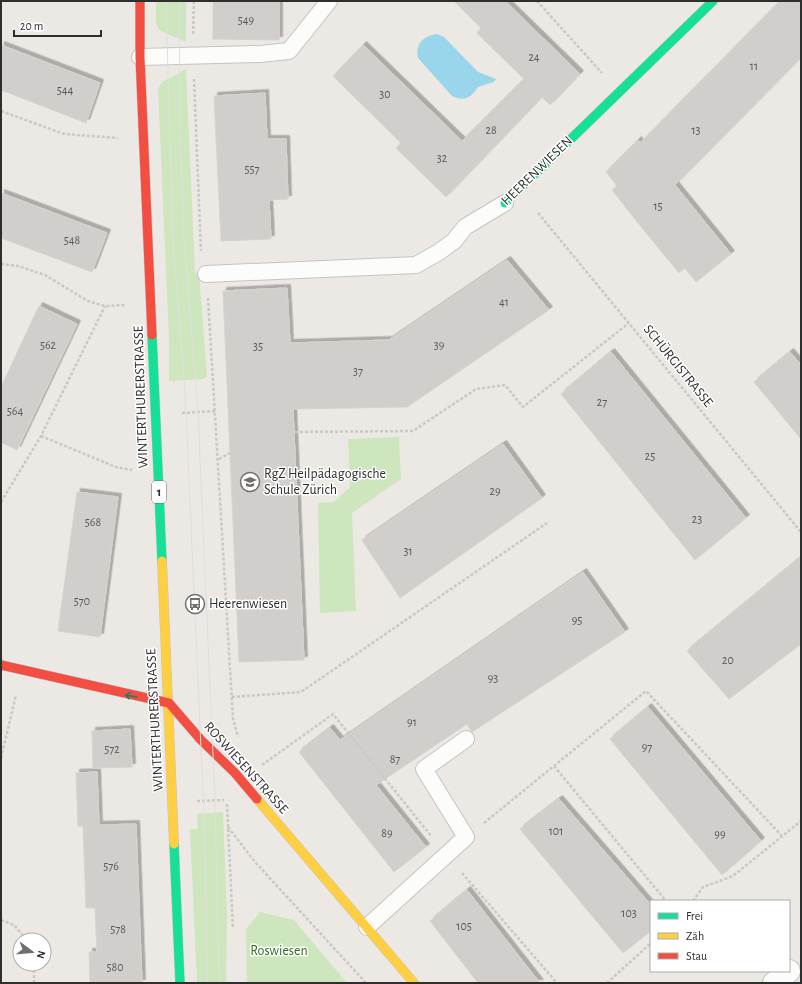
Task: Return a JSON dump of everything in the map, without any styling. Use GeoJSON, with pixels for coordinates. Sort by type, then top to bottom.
{"type":"FeatureCollection","features":[{"type":"Feature","properties":{"kind":"main road","name":"WINTERTHURERSTRASSE"},"geometry":{"type":"LineString","coordinates":[[140,1],[140,57],[180,983]]}},
{"type":"Feature","properties":{"kind":"main road","name":"HEERENWIESEN"},"geometry":{"type":"LineString","coordinates":[[505,203],[713,1]]}},
{"type":"Feature","properties":{"kind":"main road"},"geometry":{"type":"LineString","coordinates":[[1,665],[169,703]]}},
{"type":"Feature","properties":{"kind":"main road","name":"ROSWIESENSTRASSE"},"geometry":{"type":"LineString","coordinates":[[169,703],[201,740],[235,773],[414,983]]}},
{"type":"Feature","properties":{"kind":"street"},"geometry":{"type":"LineString","coordinates":[[790,970],[801,961]]}},
{"type":"Feature","properties":{"kind":"street"},"geometry":{"type":"LineString","coordinates":[[774,983],[788,972]]}},
{"type":"Feature","properties":{"kind":"lane"},"geometry":{"type":"LineString","coordinates":[[140,57],[260,54],[289,51],[328,1]]}},
{"type":"Feature","properties":{"kind":"lane","name":"HEERENWIESEN"},"geometry":{"type":"LineString","coordinates":[[206,274],[416,265],[439,252],[454,241],[465,227],[505,203]]}},
{"type":"Feature","properties":{"kind":"lane"},"geometry":{"type":"LineString","coordinates":[[367,927],[447,856],[466,837],[424,768],[466,739]]}},
{"type":"Feature","properties":{"kind":"path"},"geometry":{"type":"LineString","coordinates":[[194,1],[193,56],[201,254],[206,274],[216,411],[233,719],[239,741]]}},
{"type":"Feature","properties":{"kind":"path"},"geometry":{"type":"LineString","coordinates":[[537,1],[602,73],[606,75]]}},
{"type":"Feature","properties":{"kind":"path"},"geometry":{"type":"LineString","coordinates":[[1,111],[64,134],[124,139]]}},
{"type":"Feature","properties":{"kind":"path","name":"SCHÜRGISTRASSE"},"geometry":{"type":"LineString","coordinates":[[538,213],[801,532]]}},
{"type":"Feature","properties":{"kind":"path"},"geometry":{"type":"LineString","coordinates":[[1,264],[18,266],[45,275],[88,301],[105,306],[132,304]]}},
{"type":"Feature","properties":{"kind":"path"},"geometry":{"type":"LineString","coordinates":[[1,502],[41,436],[105,306]]}},
{"type":"Feature","properties":{"kind":"path"},"geometry":{"type":"LineString","coordinates":[[295,432],[413,431],[476,390],[505,385],[523,406],[629,323]]}},
{"type":"Feature","properties":{"kind":"path"},"geometry":{"type":"LineString","coordinates":[[180,413],[216,411]]}},
{"type":"Feature","properties":{"kind":"path"},"geometry":{"type":"LineString","coordinates":[[41,436],[116,467],[138,471]]}},
{"type":"Feature","properties":{"kind":"path"},"geometry":{"type":"LineString","coordinates":[[218,459],[230,453]]}},
{"type":"Feature","properties":{"kind":"path"},"geometry":{"type":"LineString","coordinates":[[232,697],[301,692],[547,523]]}},
{"type":"Feature","properties":{"kind":"path"},"geometry":{"type":"LineString","coordinates":[[1,758],[18,688]]}},
{"type":"Feature","properties":{"kind":"path"},"geometry":{"type":"LineString","coordinates":[[466,837],[646,691],[782,836]]}},
{"type":"Feature","properties":{"kind":"path"},"geometry":{"type":"LineString","coordinates":[[256,770],[333,714],[447,856],[557,983]]}},
{"type":"Feature","properties":{"kind":"path"},"geometry":{"type":"LineString","coordinates":[[554,766],[665,900]]}},
{"type":"Feature","properties":{"kind":"path"},"geometry":{"type":"LineString","coordinates":[[195,808],[194,801],[227,800],[232,929]]}},
{"type":"Feature","properties":{"kind":"path"},"geometry":{"type":"LineString","coordinates":[[694,900],[703,887],[733,876],[801,821]]}},
{"type":"Feature","properties":{"kind":"path"},"geometry":{"type":"LineString","coordinates":[[228,827],[255,862],[366,983]]}},
{"type":"Feature","properties":{"kind":"path"},"geometry":{"type":"LineString","coordinates":[[1,920],[14,925],[20,932]]}},
{"type":"Feature","properties":{"kind":"path"},"geometry":{"type":"LineString","coordinates":[[607,983],[650,944]]}},
{"type":"Feature","properties":{"kind":"path"},"geometry":{"type":"LineString","coordinates":[[34,972],[34,983]]}},
{"type":"Feature","properties":{"kind":"green space"},"geometry":{"type":"Polygon","coordinates":[[[156,1],[186,1],[186,42],[159,30],[156,23],[156,1]]]}},
{"type":"Feature","properties":{"kind":"green space"},"geometry":{"type":"Polygon","coordinates":[[[186,69],[195,272],[199,274],[207,376],[204,379],[169,381],[169,340],[158,89],[162,82],[186,69]]]}},
{"type":"Feature","properties":{"kind":"green space"},"geometry":{"type":"Polygon","coordinates":[[[399,437],[401,479],[352,513],[356,611],[320,613],[318,503],[334,502],[350,487],[348,439],[399,437]]]}},
{"type":"Feature","properties":{"kind":"green space"},"geometry":{"type":"Polygon","coordinates":[[[223,812],[227,916],[226,983],[197,983],[190,829],[198,829],[197,814],[223,812]]]}},
{"type":"Feature","properties":{"kind":"green space","name":"Roswiesen"},"geometry":{"type":"Polygon","coordinates":[[[260,912],[294,920],[347,983],[247,983],[246,929],[260,912]]]}},
{"type":"Feature","properties":{"kind":"water"},"geometry":{"type":"Polygon","coordinates":[[[437,34],[444,37],[478,72],[496,79],[494,82],[478,87],[473,94],[464,99],[452,96],[418,58],[417,53],[421,42],[432,35],[437,34]]]}},
{"type":"Feature","properties":{"kind":"building"},"geometry":{"type":"Polygon","coordinates":[[[213,1],[279,1],[279,40],[213,39],[213,1]]]}},
{"type":"Feature","properties":{"kind":"building"},"geometry":{"type":"Polygon","coordinates":[[[454,1],[505,1],[580,74],[550,105],[542,97],[446,197],[396,148],[401,143],[333,76],[363,45],[462,141],[524,79],[477,33],[481,28],[454,1]]]}},
{"type":"Feature","properties":{"kind":"building"},"geometry":{"type":"Polygon","coordinates":[[[780,1],[801,1],[801,58],[675,185],[731,254],[696,282],[685,268],[679,273],[638,223],[612,190],[617,186],[606,172],[638,140],[640,143],[780,1]]]}},
{"type":"Feature","properties":{"kind":"building"},"geometry":{"type":"Polygon","coordinates":[[[1,45],[100,83],[86,123],[1,90],[1,45]]]}},
{"type":"Feature","properties":{"kind":"building"},"geometry":{"type":"Polygon","coordinates":[[[265,93],[267,139],[286,139],[288,199],[269,200],[271,239],[221,241],[214,96],[265,93]]]}},
{"type":"Feature","properties":{"kind":"building"},"geometry":{"type":"Polygon","coordinates":[[[1,193],[107,233],[92,272],[1,238],[1,193]]]}},
{"type":"Feature","properties":{"kind":"building"},"geometry":{"type":"Polygon","coordinates":[[[507,260],[549,310],[407,407],[293,409],[304,660],[239,662],[223,291],[287,288],[290,343],[389,340],[507,260]]]}},
{"type":"Feature","properties":{"kind":"building"},"geometry":{"type":"Polygon","coordinates":[[[39,306],[77,324],[17,450],[1,442],[1,387],[39,306]]]}},
{"type":"Feature","properties":{"kind":"building"},"geometry":{"type":"Polygon","coordinates":[[[611,352],[746,518],[695,560],[561,394],[611,352]]]}},
{"type":"Feature","properties":{"kind":"building"},"geometry":{"type":"Polygon","coordinates":[[[790,352],[801,365],[801,439],[754,382],[790,352]]]}},
{"type":"Feature","properties":{"kind":"building"},"geometry":{"type":"Polygon","coordinates":[[[503,444],[542,498],[400,598],[362,540],[503,444]]]}},
{"type":"Feature","properties":{"kind":"building"},"geometry":{"type":"Polygon","coordinates":[[[77,492],[118,497],[100,637],[58,631],[77,492]]]}},
{"type":"Feature","properties":{"kind":"building"},"geometry":{"type":"Polygon","coordinates":[[[801,557],[801,644],[729,699],[687,651],[801,557]]]}},
{"type":"Feature","properties":{"kind":"building"},"geometry":{"type":"Polygon","coordinates":[[[583,572],[625,632],[472,732],[467,724],[376,785],[426,847],[394,872],[299,752],[330,728],[340,740],[583,572]]]}},
{"type":"Feature","properties":{"kind":"building"},"geometry":{"type":"Polygon","coordinates":[[[648,707],[761,841],[722,875],[610,739],[648,707]]]}},
{"type":"Feature","properties":{"kind":"building"},"geometry":{"type":"Polygon","coordinates":[[[130,729],[132,767],[93,768],[92,731],[130,729]]]}},
{"type":"Feature","properties":{"kind":"building"},"geometry":{"type":"Polygon","coordinates":[[[97,772],[99,825],[136,824],[142,983],[90,983],[89,952],[97,952],[95,908],[86,908],[83,826],[78,826],[76,773],[97,772]]]}},
{"type":"Feature","properties":{"kind":"building"},"geometry":{"type":"Polygon","coordinates":[[[559,799],[650,904],[650,932],[623,953],[520,829],[559,799]]]}},
{"type":"Feature","properties":{"kind":"building"},"geometry":{"type":"Polygon","coordinates":[[[467,890],[540,983],[478,983],[430,921],[467,890]]]}},
{"type":"Feature","properties":{"kind":"tram line"},"geometry":{"type":"LineString","coordinates":[[166,1],[173,242],[185,389],[205,838],[207,983]]}},
{"type":"Feature","properties":{"kind":"tram line"},"geometry":{"type":"LineString","coordinates":[[179,1],[180,123],[184,238],[198,412],[215,801],[219,983]]}},
{"type":"Feature","properties":{"kind":"traffic: fast"},"geometry":{"type":"LineString","coordinates":[[505,203],[713,1]]}},
{"type":"Feature","properties":{"kind":"traffic: fast"},"geometry":{"type":"LineString","coordinates":[[152,335],[162,561]]}},
{"type":"Feature","properties":{"kind":"traffic: fast"},"geometry":{"type":"LineString","coordinates":[[174,844],[180,983]]}},
{"type":"Feature","properties":{"kind":"traffic: slow"},"geometry":{"type":"LineString","coordinates":[[162,561],[174,844]]}},
{"type":"Feature","properties":{"kind":"traffic: slow"},"geometry":{"type":"LineString","coordinates":[[257,799],[414,983]]}},
{"type":"Feature","properties":{"kind":"traffic: jam"},"geometry":{"type":"LineString","coordinates":[[140,1],[140,57],[152,335]]}},
{"type":"Feature","properties":{"kind":"traffic: jam"},"geometry":{"type":"LineString","coordinates":[[1,665],[169,703],[201,740],[235,773],[257,799]]}},
{"type":"Feature","properties":{"kind":"place","name":"RgZ Heilpädagogische Schule Zürich"},"geometry":{"type":"Point","coordinates":[250,482]}},
{"type":"Feature","properties":{"kind":"place","name":"Heerenwiesen"},"geometry":{"type":"Point","coordinates":[195,604]}}]}
